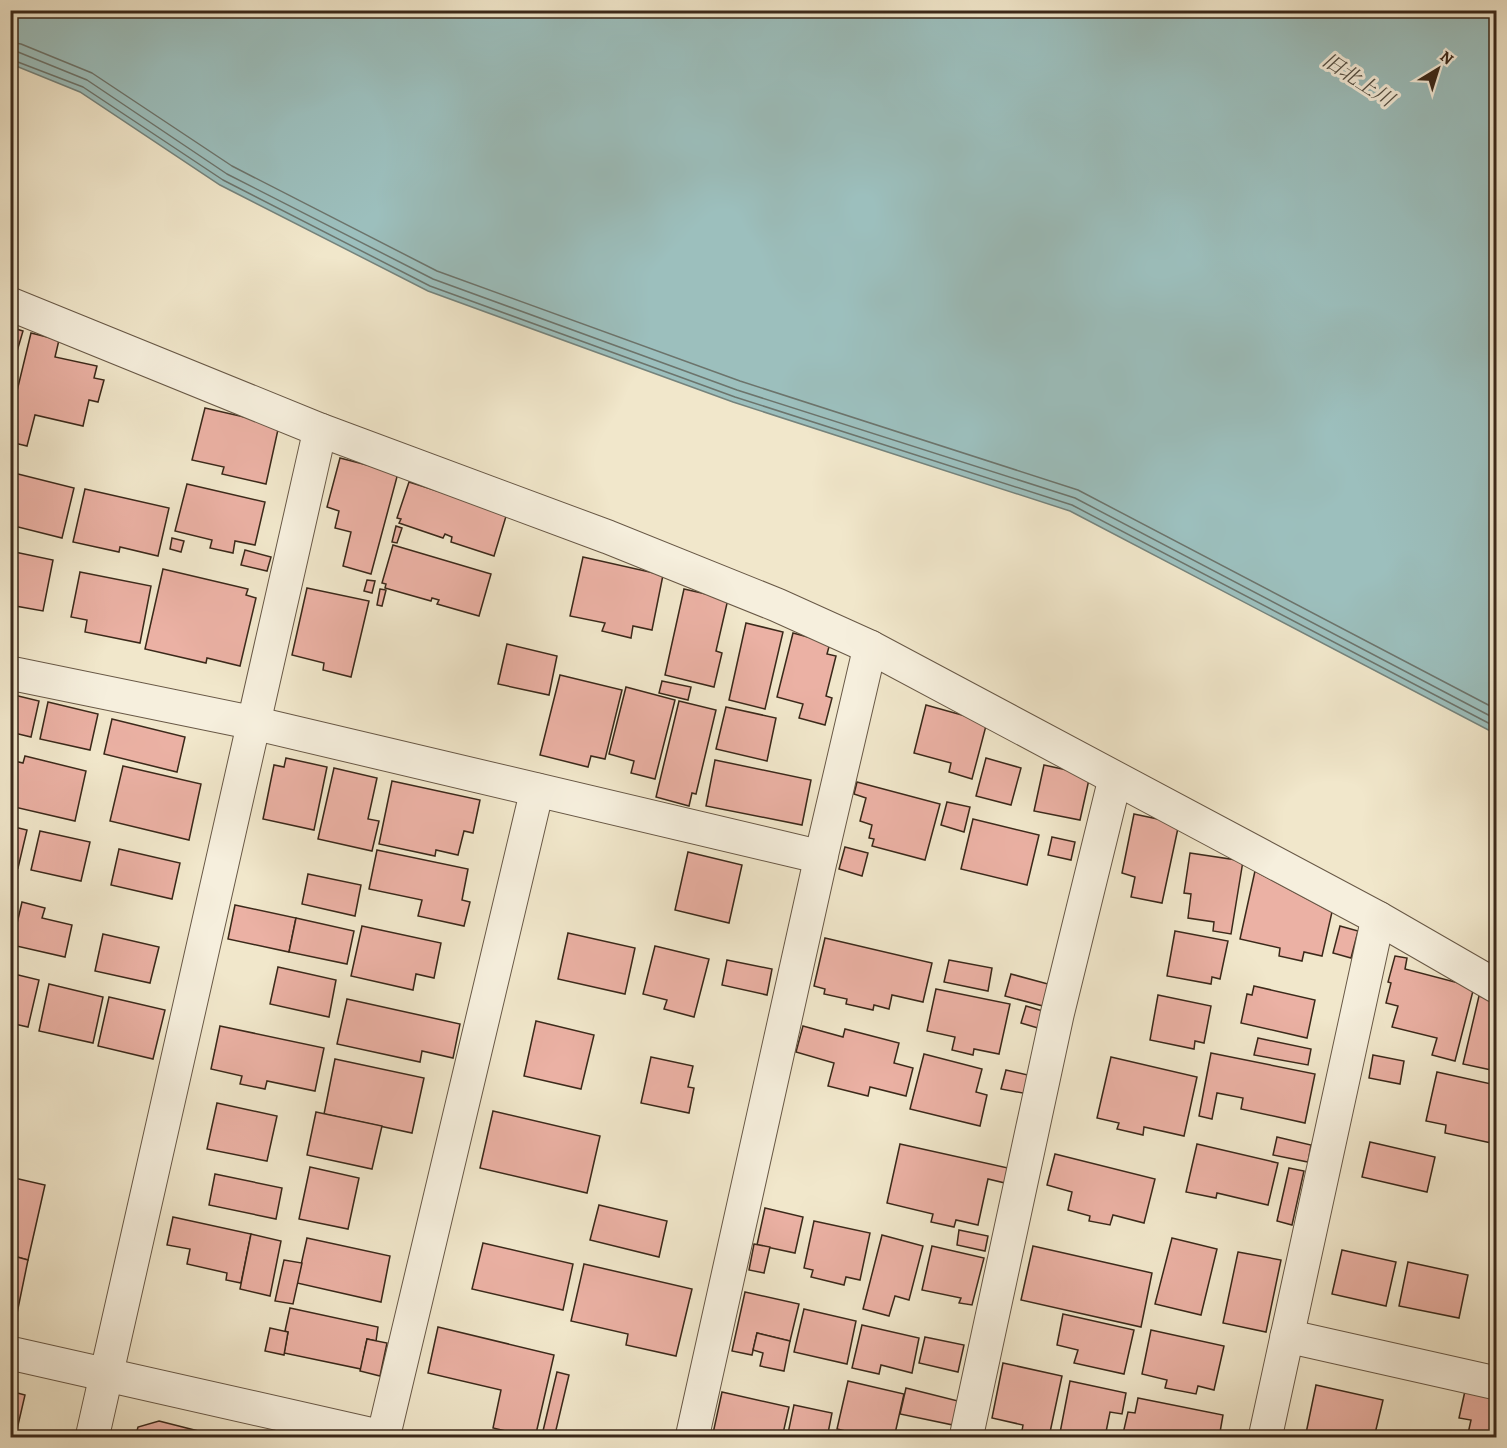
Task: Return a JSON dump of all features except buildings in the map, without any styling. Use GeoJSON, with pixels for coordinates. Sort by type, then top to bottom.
{"type":"FeatureCollection","features":[{"type":"Feature","properties":{"kind":"street"},"geometry":{"type":"LineString","coordinates":[[10,304],[320,430],[608,537],[777,605],[870,647],[1378,918],[1497,986]]}},
{"type":"Feature","properties":{"kind":"street"},"geometry":{"type":"LineString","coordinates":[[92,1437],[320,430]]}},
{"type":"Feature","properties":{"kind":"street"},"geometry":{"type":"LineString","coordinates":[[692,1437],[870,647]]}},
{"type":"Feature","properties":{"kind":"street"},"geometry":{"type":"LineString","coordinates":[[10,673],[254,723],[821,857]]}},
{"type":"Feature","properties":{"kind":"street"},"geometry":{"type":"LineString","coordinates":[[966,1437],[1057,1015],[1115,779]]}},
{"type":"Feature","properties":{"kind":"street"},"geometry":{"type":"LineString","coordinates":[[10,1353],[384,1437],[537,790]]}},
{"type":"Feature","properties":{"kind":"street"},"geometry":{"type":"LineString","coordinates":[[1265,1437],[1378,918]]}},
{"type":"Feature","properties":{"kind":"street"},"geometry":{"type":"LineString","coordinates":[[1287,1336],[1497,1383]]}},
{"type":"Feature","properties":{"kind":"water","name":"旧北上川"},"geometry":{"type":"Polygon","coordinates":[[[10,11],[1496,11],[1496,734],[1070,511],[733,402],[428,291],[220,185],[80,92],[11,64],[10,11]]]}}]}
